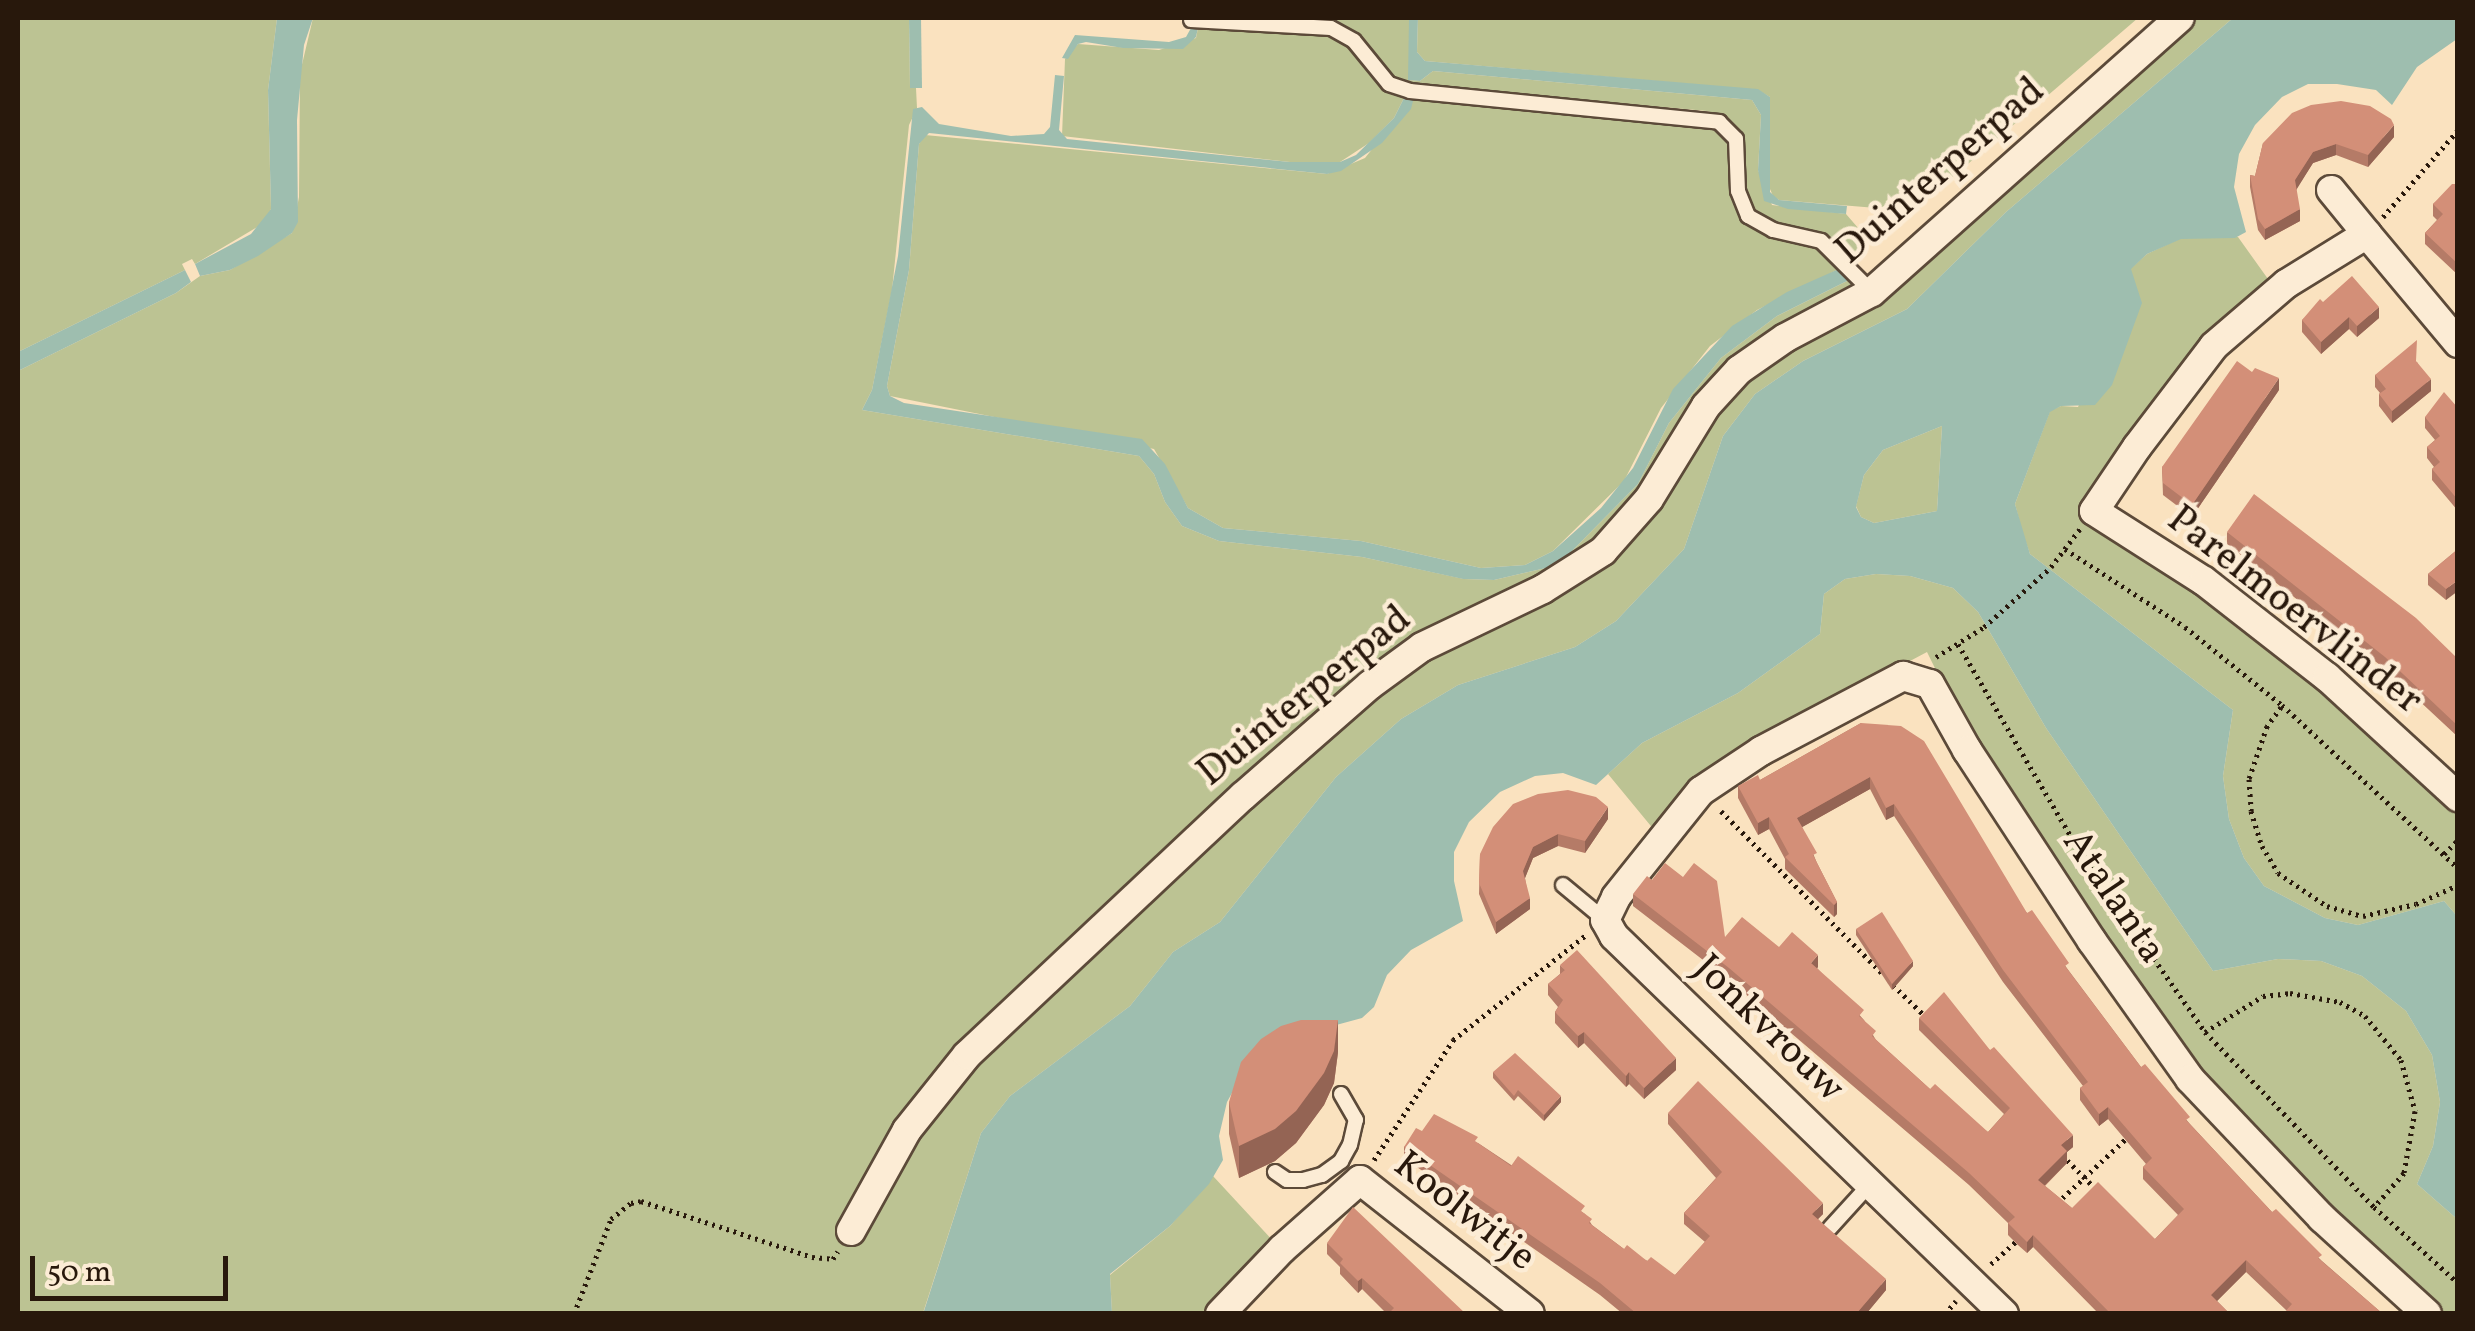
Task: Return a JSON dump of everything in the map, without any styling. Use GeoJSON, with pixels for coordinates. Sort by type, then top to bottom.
{"type":"FeatureCollection","features":[{"type":"Feature","properties":{"kind":"street","name":"Duinterperpad"},"geometry":{"type":"LineString","coordinates":[[851,1231],[907,1130],[967,1055],[1244,796],[1370,685],[1422,646],[1543,589],[1602,551],[1649,499],[1706,406],[1739,370],[1785,338],[1872,292],[2180,18]]}},
{"type":"Feature","properties":{"kind":"street"},"geometry":{"type":"LineString","coordinates":[[2331,190],[2458,343]]}},
{"type":"Feature","properties":{"kind":"street"},"geometry":{"type":"LineString","coordinates":[[2094,510],[2136,446],[2214,346],[2286,284],[2368,234]]}},
{"type":"Feature","properties":{"kind":"street","name":"Parelmoervlinder"},"geometry":{"type":"LineString","coordinates":[[2094,510],[2204,581],[2328,677],[2458,797]]}},
{"type":"Feature","properties":{"kind":"street"},"geometry":{"type":"LineString","coordinates":[[1604,920],[1636,869],[1706,787],[1761,751],[1903,676]]}},
{"type":"Feature","properties":{"kind":"street","name":"Atalanta"},"geometry":{"type":"LineString","coordinates":[[1903,676],[1930,684],[1967,750],[2092,942],[2190,1079],[2322,1218],[2427,1314]]}},
{"type":"Feature","properties":{"kind":"street","name":"Jonkvrouw"},"geometry":{"type":"LineString","coordinates":[[1604,920],[1614,936],[2004,1314]]}},
{"type":"Feature","properties":{"kind":"street","name":"Koolwitje"},"geometry":{"type":"LineString","coordinates":[[1220,1314],[1350,1170],[1530,1314]]}},
{"type":"Feature","properties":{"kind":"lane"},"geometry":{"type":"LineString","coordinates":[[1191,20],[1331,28],[1354,41],[1389,84],[1410,91],[1719,122],[1736,139],[1738,190],[1748,216],[1773,230],[1822,241],[1872,292]]}},
{"type":"Feature","properties":{"kind":"lane"},"geometry":{"type":"LineString","coordinates":[[1564,885],[1604,920]]}},
{"type":"Feature","properties":{"kind":"lane"},"geometry":{"type":"LineString","coordinates":[[1275,1172],[1288,1180],[1302,1180],[1350,1170],[1356,1120],[1340,1094]]}},
{"type":"Feature","properties":{"kind":"lane"},"geometry":{"type":"LineString","coordinates":[[1830,1228],[1870,1184]]}},
{"type":"Feature","properties":{"kind":"path"},"geometry":{"type":"LineString","coordinates":[[2368,234],[2458,130]]}},
{"type":"Feature","properties":{"kind":"path"},"geometry":{"type":"LineString","coordinates":[[1903,676],[1984,627],[2052,567],[2094,510]]}},
{"type":"Feature","properties":{"kind":"path"},"geometry":{"type":"LineString","coordinates":[[2065,549],[2185,627],[2282,706],[2458,868]]}},
{"type":"Feature","properties":{"kind":"path"},"geometry":{"type":"LineString","coordinates":[[1958,644],[2081,854],[2205,1032],[2374,1206],[2458,1283]]}},
{"type":"Feature","properties":{"kind":"path"},"geometry":{"type":"LineString","coordinates":[[2282,706],[2267,726],[2250,778],[2251,811],[2262,846],[2278,873],[2327,906],[2363,916],[2416,904],[2458,885]]}},
{"type":"Feature","properties":{"kind":"path"},"geometry":{"type":"LineString","coordinates":[[1706,787],[1926,1017]]}},
{"type":"Feature","properties":{"kind":"path"},"geometry":{"type":"LineString","coordinates":[[2444,854],[2458,840]]}},
{"type":"Feature","properties":{"kind":"path"},"geometry":{"type":"LineString","coordinates":[[1350,1170],[1453,1040],[1604,920]]}},
{"type":"Feature","properties":{"kind":"path"},"geometry":{"type":"LineString","coordinates":[[2205,1032],[2263,996],[2290,993],[2340,1002],[2365,1016],[2401,1060],[2414,1111],[2404,1173],[2374,1206]]}},
{"type":"Feature","properties":{"kind":"path"},"geometry":{"type":"LineString","coordinates":[[2190,1079],[2222,1052]]}},
{"type":"Feature","properties":{"kind":"path"},"geometry":{"type":"LineString","coordinates":[[2056,1204],[2138,1128]]}},
{"type":"Feature","properties":{"kind":"path"},"geometry":{"type":"LineString","coordinates":[[2058,1151],[2098,1191]]}},
{"type":"Feature","properties":{"kind":"path"},"geometry":{"type":"LineString","coordinates":[[574,1314],[611,1219],[632,1203],[641,1201],[812,1257],[833,1259],[851,1231]]}},
{"type":"Feature","properties":{"kind":"path"},"geometry":{"type":"LineString","coordinates":[[1972,1282],[2028,1230]]}},
{"type":"Feature","properties":{"kind":"green space"},"geometry":{"type":"Polygon","coordinates":[[[18,18],[277,18],[268,90],[271,209],[264,223],[195,264],[192,259],[182,264],[185,270],[18,352],[18,18]]]}},
{"type":"Feature","properties":{"kind":"green space"},"geometry":{"type":"Polygon","coordinates":[[[313,18],[909,18],[910,88],[916,88],[917,108],[909,125],[892,290],[872,390],[862,410],[1139,456],[1154,474],[1165,502],[1182,526],[1219,541],[1362,557],[1464,579],[1494,580],[1546,568],[1570,553],[1638,484],[1669,423],[1721,358],[1777,316],[1851,279],[1857,286],[1855,294],[1757,348],[1717,383],[1644,496],[1598,546],[1540,584],[1418,641],[1366,680],[1239,791],[999,1015],[962,1051],[902,1127],[845,1228],[857,1232],[912,1133],[971,1059],[1314,742],[1426,652],[1546,595],[1607,555],[1653,502],[1711,410],[1743,374],[1788,343],[1902,283],[1984,196],[2189,18],[2233,18],[2006,212],[1907,309],[1803,361],[1755,394],[1723,436],[1684,549],[1616,621],[1575,647],[1458,685],[1401,719],[1336,777],[1220,922],[1173,952],[1130,1006],[1010,1096],[981,1133],[923,1313],[18,1314],[18,371],[176,293],[200,276],[230,270],[292,233],[299,197],[300,73],[313,18]]]}},
{"type":"Feature","properties":{"kind":"green space"},"geometry":{"type":"Polygon","coordinates":[[[1272,18],[1409,18],[1409,80],[1420,81],[1433,71],[1752,100],[1761,115],[1758,170],[1772,205],[1846,214],[1859,229],[1859,258],[1854,263],[1824,236],[1775,224],[1752,211],[1744,190],[1742,137],[1722,116],[1707,111],[1414,85],[1392,79],[1359,37],[1333,22],[1272,18]]]}},
{"type":"Feature","properties":{"kind":"green space"},"geometry":{"type":"Polygon","coordinates":[[[1418,18],[2138,18],[1913,211],[1779,200],[1773,196],[1767,182],[1770,97],[1758,90],[1425,61],[1417,52],[1418,18]]]}},
{"type":"Feature","properties":{"kind":"green space"},"geometry":{"type":"Polygon","coordinates":[[[1198,28],[1330,34],[1350,45],[1374,80],[1405,96],[1394,118],[1369,143],[1340,162],[1290,162],[1062,136],[1065,59],[1078,44],[1159,50],[1196,38],[1198,28]]]}},
{"type":"Feature","properties":{"kind":"green space"},"geometry":{"type":"Polygon","coordinates":[[[1414,97],[1716,127],[1731,141],[1732,191],[1743,219],[1771,236],[1819,246],[1841,268],[1757,310],[1710,346],[1661,408],[1624,481],[1553,551],[1525,565],[1481,568],[1361,541],[1223,528],[1188,508],[1154,449],[890,396],[887,386],[909,270],[919,144],[925,135],[1327,174],[1365,158],[1414,97]]]}},
{"type":"Feature","properties":{"kind":"green space"},"geometry":{"type":"Polygon","coordinates":[[[2238,237],[2273,286],[2103,515],[2213,595],[2457,803],[2457,916],[2444,901],[2358,925],[2325,918],[2264,886],[2244,858],[2229,819],[2223,776],[2233,710],[2030,554],[2022,531],[2015,504],[2050,411],[2061,406],[2078,407],[2134,282],[2130,269],[2147,254],[2181,238],[2238,237]]]}},
{"type":"Feature","properties":{"kind":"green space"},"geometry":{"type":"Polygon","coordinates":[[[1942,426],[1937,511],[1874,523],[1861,517],[1856,506],[1864,475],[1883,450],[1942,426]]]}},
{"type":"Feature","properties":{"kind":"green space"},"geometry":{"type":"Polygon","coordinates":[[[1876,574],[1910,576],[1953,588],[1978,612],[2046,728],[2213,971],[2278,959],[2321,961],[2362,976],[2406,1011],[2432,1055],[2440,1102],[2433,1146],[2417,1184],[2457,1219],[2457,1313],[2446,1313],[2375,1254],[2228,1105],[2122,979],[1957,713],[1927,652],[1761,740],[1655,831],[1608,774],[1642,743],[1738,693],[1820,634],[1824,594],[1845,579],[1876,574]]]}},
{"type":"Feature","properties":{"kind":"green space"},"geometry":{"type":"Polygon","coordinates":[[[1213,1176],[1276,1244],[1208,1313],[1112,1313],[1110,1275],[1170,1226],[1213,1176]]]}},
{"type":"Feature","properties":{"kind":"shaded area"},"geometry":{"type":"Polygon","coordinates":[[[277,18],[313,18],[304,45],[297,120],[298,222],[292,233],[258,256],[230,270],[200,276],[195,264],[251,234],[271,209],[268,90],[277,18]]]}},
{"type":"Feature","properties":{"kind":"shaded area"},"geometry":{"type":"Polygon","coordinates":[[[909,18],[921,18],[922,88],[910,88],[909,18]]]}},
{"type":"Feature","properties":{"kind":"shaded area"},"geometry":{"type":"Polygon","coordinates":[[[1409,18],[1418,18],[1417,52],[1425,61],[1758,89],[1770,97],[1770,192],[1779,200],[1847,206],[1846,214],[1788,209],[1764,201],[1758,170],[1761,115],[1752,100],[1433,71],[1420,81],[1408,80],[1409,18]]]}},
{"type":"Feature","properties":{"kind":"shaded area"},"geometry":{"type":"Polygon","coordinates":[[[2233,18],[2457,18],[2457,39],[2417,67],[2392,105],[2376,90],[2308,84],[2282,97],[2255,125],[2239,154],[2234,187],[2246,232],[2235,238],[2181,239],[2147,254],[2131,269],[2142,303],[2112,385],[2095,405],[2061,406],[2050,412],[2015,504],[2030,554],[2233,710],[2223,776],[2229,819],[2244,858],[2264,886],[2325,918],[2358,925],[2444,901],[2457,916],[2457,1219],[2417,1184],[2433,1146],[2440,1102],[2432,1055],[2406,1011],[2362,976],[2321,961],[2278,959],[2213,971],[2046,728],[1978,612],[1953,588],[1910,576],[1876,574],[1845,579],[1824,594],[1820,634],[1738,693],[1642,743],[1596,785],[1563,773],[1535,776],[1500,792],[1469,822],[1454,852],[1454,881],[1463,921],[1411,950],[1387,975],[1374,1007],[1362,1018],[1314,1031],[1243,1073],[1227,1102],[1219,1136],[1223,1160],[1209,1184],[1170,1226],[1110,1274],[1112,1313],[923,1314],[981,1133],[1010,1096],[1130,1006],[1173,952],[1220,922],[1336,777],[1401,719],[1458,685],[1575,647],[1616,621],[1684,549],[1723,436],[1755,394],[1803,361],[1907,309],[2006,212],[2233,18]],[[1942,426],[1883,450],[1864,475],[1856,507],[1861,517],[1874,523],[1937,511],[1942,426]]]}},
{"type":"Feature","properties":{"kind":"shaded area"},"geometry":{"type":"Polygon","coordinates":[[[1191,28],[1198,28],[1196,37],[1183,49],[1123,48],[1086,42],[1078,44],[1068,59],[1062,58],[1075,35],[1169,42],[1186,37],[1191,28]]]}},
{"type":"Feature","properties":{"kind":"shaded area"},"geometry":{"type":"Polygon","coordinates":[[[1055,75],[1064,76],[1059,130],[1067,139],[1290,162],[1340,162],[1356,155],[1394,118],[1405,96],[1414,97],[1411,109],[1382,143],[1341,171],[1327,174],[929,133],[919,144],[909,270],[887,386],[890,396],[904,403],[1142,439],[1165,464],[1188,508],[1223,528],[1361,541],[1481,568],[1525,565],[1553,551],[1601,508],[1633,468],[1673,389],[1732,326],[1787,292],[1841,268],[1851,279],[1777,316],[1721,358],[1669,423],[1638,484],[1570,553],[1546,568],[1494,580],[1463,579],[1362,557],[1219,541],[1182,526],[1165,502],[1154,474],[1139,456],[862,410],[872,390],[898,256],[913,109],[922,107],[939,124],[1011,136],[1044,134],[1050,127],[1055,75]]]}},
{"type":"Feature","properties":{"kind":"shaded area"},"geometry":{"type":"Polygon","coordinates":[[[185,270],[191,282],[176,293],[18,371],[18,352],[185,270]]]}},
{"type":"Feature","properties":{"kind":"building"},"geometry":{"type":"Polygon","coordinates":[[[2341,101],[2370,106],[2394,125],[2368,155],[2336,144],[2313,152],[2295,180],[2300,209],[2265,229],[2258,219],[2250,175],[2255,176],[2263,143],[2292,113],[2311,105],[2341,101]]]}},
{"type":"Feature","properties":{"kind":"building"},"geometry":{"type":"Polygon","coordinates":[[[2452,184],[2458,184],[2458,264],[2425,233],[2443,214],[2433,204],[2452,184]]]}},
{"type":"Feature","properties":{"kind":"building"},"geometry":{"type":"Polygon","coordinates":[[[2352,276],[2379,307],[2357,326],[2349,317],[2321,342],[2302,320],[2320,299],[2323,302],[2352,276]]]}},
{"type":"Feature","properties":{"kind":"building"},"geometry":{"type":"Polygon","coordinates":[[[2417,340],[2416,361],[2431,379],[2392,411],[2379,394],[2386,389],[2375,375],[2417,340]]]}},
{"type":"Feature","properties":{"kind":"building"},"geometry":{"type":"Polygon","coordinates":[[[2237,361],[2252,372],[2255,368],[2279,378],[2192,505],[2163,483],[2162,467],[2237,361]]]}},
{"type":"Feature","properties":{"kind":"building"},"geometry":{"type":"Polygon","coordinates":[[[2444,392],[2458,408],[2458,500],[2432,469],[2440,462],[2427,447],[2440,436],[2425,417],[2444,392]]]}},
{"type":"Feature","properties":{"kind":"building"},"geometry":{"type":"Polygon","coordinates":[[[2254,494],[2416,618],[2458,659],[2458,726],[2385,657],[2227,532],[2254,494]]]}},
{"type":"Feature","properties":{"kind":"building"},"geometry":{"type":"Polygon","coordinates":[[[2458,549],[2458,580],[2446,589],[2428,574],[2458,549]]]}},
{"type":"Feature","properties":{"kind":"building"},"geometry":{"type":"Polygon","coordinates":[[[1861,723],[1901,726],[1924,741],[2027,913],[2032,910],[2069,963],[2065,966],[2141,1067],[2145,1064],[2190,1117],[2186,1120],[2272,1212],[2276,1209],[2322,1255],[2318,1258],[2383,1314],[2283,1314],[2292,1304],[2246,1260],[2211,1295],[2230,1314],[2111,1314],[2033,1235],[2027,1242],[2008,1223],[2015,1217],[1969,1173],[1729,968],[1633,894],[1647,876],[1652,880],[1665,863],[1683,877],[1694,863],[1717,881],[1725,937],[1742,917],[1779,947],[1792,932],[1818,955],[1811,963],[1864,1010],[1859,1016],[1876,1031],[1872,1036],[1930,1089],[1935,1084],[1988,1132],[2010,1108],[1919,1018],[1944,992],[1990,1050],[1994,1047],[2073,1135],[2061,1145],[2067,1151],[2038,1180],[2072,1208],[2098,1182],[2155,1239],[2184,1209],[2143,1167],[2152,1158],[2108,1107],[2099,1114],[2080,1088],[2088,1082],[2003,970],[1894,804],[1886,808],[1870,777],[1797,818],[1817,853],[1813,855],[1837,902],[1834,905],[1785,857],[1789,854],[1769,817],[1758,823],[1738,786],[1758,775],[1760,780],[1861,723]]]}},
{"type":"Feature","properties":{"kind":"building"},"geometry":{"type":"Polygon","coordinates":[[[1568,790],[1596,797],[1608,807],[1585,841],[1558,834],[1533,847],[1523,871],[1530,898],[1496,922],[1479,883],[1480,854],[1493,827],[1513,804],[1538,794],[1568,790]]]}},
{"type":"Feature","properties":{"kind":"building"},"geometry":{"type":"Polygon","coordinates":[[[1882,912],[1913,961],[1892,984],[1856,929],[1882,912]]]}},
{"type":"Feature","properties":{"kind":"building"},"geometry":{"type":"Polygon","coordinates":[[[1577,950],[1676,1058],[1644,1088],[1629,1072],[1626,1076],[1584,1032],[1578,1036],[1555,1012],[1563,1000],[1548,984],[1565,970],[1560,965],[1577,950]]]}},
{"type":"Feature","properties":{"kind":"building"},"geometry":{"type":"Polygon","coordinates":[[[1301,1020],[1338,1020],[1334,1051],[1324,1073],[1296,1111],[1275,1129],[1239,1146],[1229,1102],[1241,1062],[1261,1039],[1281,1026],[1301,1020]]]}},
{"type":"Feature","properties":{"kind":"building"},"geometry":{"type":"Polygon","coordinates":[[[1515,1053],[1561,1096],[1544,1115],[1518,1090],[1514,1096],[1493,1072],[1515,1053]]]}},
{"type":"Feature","properties":{"kind":"building"},"geometry":{"type":"Polygon","coordinates":[[[1698,1081],[1823,1203],[1812,1214],[1886,1279],[1856,1314],[1637,1314],[1600,1283],[1404,1147],[1416,1128],[1422,1131],[1434,1114],[1478,1137],[1475,1141],[1511,1166],[1518,1156],[1585,1206],[1581,1211],[1592,1219],[1589,1223],[1624,1249],[1627,1245],[1647,1261],[1651,1257],[1675,1275],[1710,1236],[1684,1213],[1722,1172],[1668,1113],[1698,1081]]]}},
{"type":"Feature","properties":{"kind":"building"},"geometry":{"type":"Polygon","coordinates":[[[1353,1207],[1466,1314],[1393,1314],[1394,1308],[1362,1278],[1358,1281],[1327,1243],[1353,1207]]]}}]}
